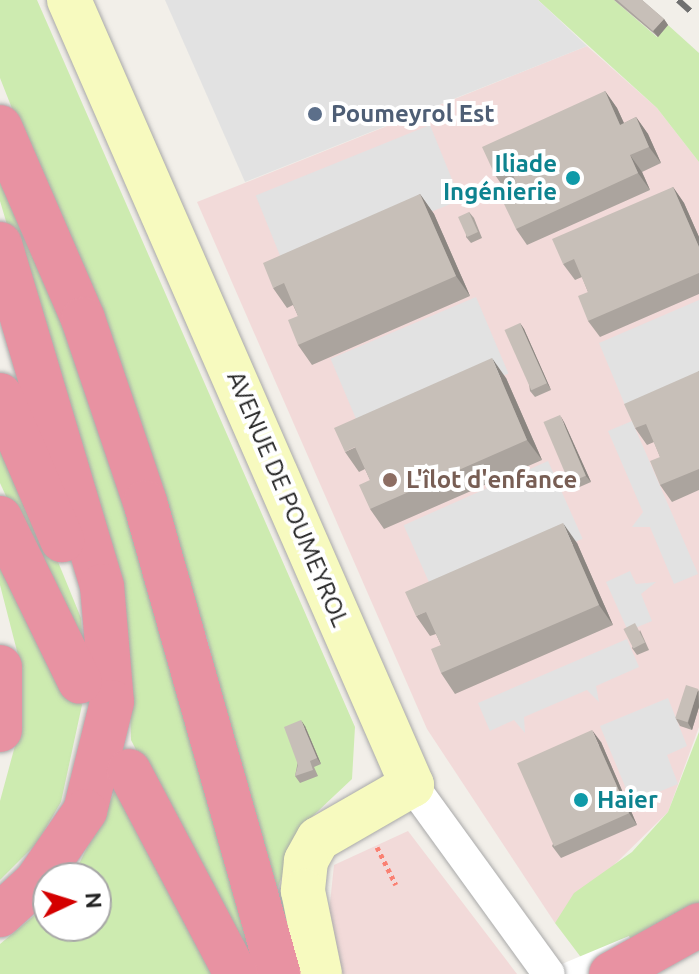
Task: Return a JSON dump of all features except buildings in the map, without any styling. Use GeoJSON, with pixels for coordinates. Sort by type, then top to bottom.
{"type":"FeatureCollection","features":[{"type":"Feature","properties":{"kind":"highway"},"geometry":{"type":"LineString","coordinates":[[0,127],[83,319],[145,502],[279,974]]}},
{"type":"Feature","properties":{"kind":"highway"},"geometry":{"type":"LineString","coordinates":[[0,244],[102,586],[85,811],[36,882],[0,915]]}},
{"type":"Feature","properties":{"kind":"highway"},"geometry":{"type":"LineString","coordinates":[[0,395],[91,613],[96,692]]}},
{"type":"Feature","properties":{"kind":"highway"},"geometry":{"type":"LineString","coordinates":[[0,518],[96,692]]}},
{"type":"Feature","properties":{"kind":"highway"},"geometry":{"type":"LineString","coordinates":[[0,667],[0,730]]}},
{"type":"Feature","properties":{"kind":"highway"},"geometry":{"type":"LineString","coordinates":[[129,771],[236,974]]}},
{"type":"Feature","properties":{"kind":"highway"},"geometry":{"type":"LineString","coordinates":[[591,974],[682,935]]}},
{"type":"Feature","properties":{"kind":"highway"},"geometry":{"type":"LineString","coordinates":[[611,974],[682,935]]}},
{"type":"Feature","properties":{"kind":"main road","name":"AVENUE DE POUMEYROL"},"geometry":{"type":"LineString","coordinates":[[69,0],[412,785]]}},
{"type":"Feature","properties":{"kind":"main road"},"geometry":{"type":"LineString","coordinates":[[320,974],[303,891],[306,861],[318,839],[412,785]]}},
{"type":"Feature","properties":{"kind":"street","name":"AVENUE DE POUMEYROL"},"geometry":{"type":"LineString","coordinates":[[412,785],[549,974]]}},
{"type":"Feature","properties":{"kind":"shaded area","name":"Poumeyrol Est"},"geometry":{"type":"Polygon","coordinates":[[[165,0],[538,0],[587,46],[245,182],[165,0]]]}},
{"type":"Feature","properties":{"kind":"shaded area"},"geometry":{"type":"Polygon","coordinates":[[[587,46],[657,108],[699,162],[699,727],[668,812],[555,923],[427,729],[197,202],[587,46]]]}},
{"type":"Feature","properties":{"kind":"shaded area"},"geometry":{"type":"Polygon","coordinates":[[[430,125],[460,200],[286,271],[256,195],[430,125]]]}},
{"type":"Feature","properties":{"kind":"shaded area"},"geometry":{"type":"Polygon","coordinates":[[[476,297],[508,373],[363,435],[331,359],[476,297]]]}},
{"type":"Feature","properties":{"kind":"shaded area"},"geometry":{"type":"Polygon","coordinates":[[[699,300],[699,388],[630,417],[599,343],[699,300]]]}},
{"type":"Feature","properties":{"kind":"shaded area"},"geometry":{"type":"Polygon","coordinates":[[[632,421],[698,574],[674,584],[650,527],[632,527],[643,512],[608,431],[632,421]]]}},
{"type":"Feature","properties":{"kind":"shaded area"},"geometry":{"type":"Polygon","coordinates":[[[548,461],[583,539],[438,603],[404,525],[548,461]]]}},
{"type":"Feature","properties":{"kind":"shaded area"},"geometry":{"type":"Polygon","coordinates":[[[630,571],[636,584],[656,582],[641,594],[652,621],[628,631],[606,582],[630,571]]]}},
{"type":"Feature","properties":{"kind":"shaded area"},"geometry":{"type":"Polygon","coordinates":[[[627,639],[639,667],[596,686],[599,702],[587,690],[524,717],[525,733],[514,720],[490,731],[478,703],[627,639]]]}},
{"type":"Feature","properties":{"kind":"shaded area"},"geometry":{"type":"Polygon","coordinates":[[[668,698],[687,746],[667,755],[678,784],[632,803],[600,726],[668,698]]]}},
{"type":"Feature","properties":{"kind":"shaded area"},"geometry":{"type":"Polygon","coordinates":[[[408,831],[517,974],[341,974],[328,922],[334,865],[408,831]]]}},
{"type":"Feature","properties":{"kind":"green space"},"geometry":{"type":"Polygon","coordinates":[[[0,0],[37,0],[355,727],[352,779],[300,828],[277,890],[249,820],[208,641],[112,362],[0,78],[0,0]]]}},
{"type":"Feature","properties":{"kind":"green space"},"geometry":{"type":"Polygon","coordinates":[[[538,0],[614,0],[657,37],[668,25],[699,53],[699,162],[657,108],[538,0]]]}},
{"type":"Feature","properties":{"kind":"green space"},"geometry":{"type":"Polygon","coordinates":[[[0,147],[84,361],[270,974],[232,937],[131,740],[128,633],[0,201],[0,147]]]}},
{"type":"Feature","properties":{"kind":"green space"},"geometry":{"type":"Polygon","coordinates":[[[0,420],[81,618],[84,666],[0,483],[0,420]]]}},
{"type":"Feature","properties":{"kind":"green space"},"geometry":{"type":"Polygon","coordinates":[[[0,551],[82,705],[61,802],[37,843],[0,880],[0,801],[19,731],[19,659],[0,585],[0,551]]]}},
{"type":"Feature","properties":{"kind":"green space"},"geometry":{"type":"Polygon","coordinates":[[[699,732],[699,907],[583,960],[555,923],[574,893],[632,852],[668,812],[699,732]]]}},
{"type":"Feature","properties":{"kind":"green space"},"geometry":{"type":"Polygon","coordinates":[[[119,783],[225,974],[0,974],[0,944],[32,917],[32,942],[112,942],[112,862],[80,862],[119,783]]]}},
{"type":"Feature","properties":{"kind":"pier"},"geometry":{"type":"Polygon","coordinates":[[[629,936],[649,974],[538,974],[569,961],[629,936]]]}},
{"type":"Feature","properties":{"kind":"railway"},"geometry":{"type":"LineString","coordinates":[[678,0],[699,19]]}},
{"type":"Feature","properties":{"kind":"place","name":"Poumeyrol Est"},"geometry":{"type":"Point","coordinates":[315,114]}},
{"type":"Feature","properties":{"kind":"place","name":"Iliade Ingénierie"},"geometry":{"type":"Point","coordinates":[573,178]}},
{"type":"Feature","properties":{"kind":"place","name":"L'îlot d'enfance"},"geometry":{"type":"Point","coordinates":[390,480]}},
{"type":"Feature","properties":{"kind":"place","name":"Haier"},"geometry":{"type":"Point","coordinates":[581,800]}}]}
